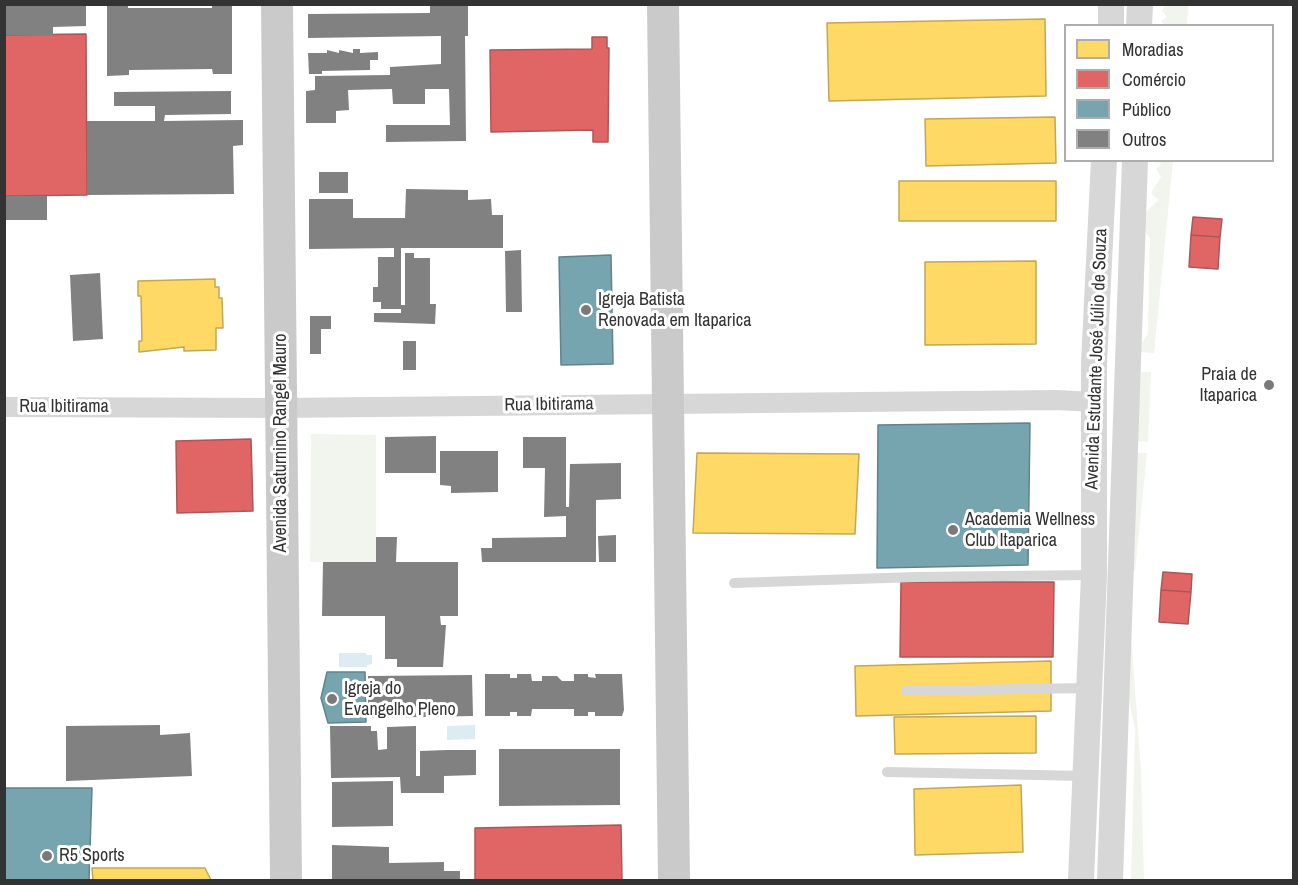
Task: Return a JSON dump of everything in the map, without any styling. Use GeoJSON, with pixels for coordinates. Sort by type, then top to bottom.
{"type":"FeatureCollection","features":[{"type":"Feature","properties":{"kind":"main road","name":"Avenida Saturnino Rangel Mauro"},"geometry":{"type":"LineString","coordinates":[[278,4],[286,880]]}},
{"type":"Feature","properties":{"kind":"main road"},"geometry":{"type":"LineString","coordinates":[[663,4],[674,880]]}},
{"type":"Feature","properties":{"kind":"street"},"geometry":{"type":"LineString","coordinates":[[1111,4],[1111,24]]}},
{"type":"Feature","properties":{"kind":"street"},"geometry":{"type":"LineString","coordinates":[[1139,24],[1140,4]]}},
{"type":"Feature","properties":{"kind":"street","name":"Avenida Estudante José Júlio de Souza"},"geometry":{"type":"LineString","coordinates":[[1081,880],[1094,575],[1092,449],[1094,363],[1104,162]]}},
{"type":"Feature","properties":{"kind":"street","name":"Avenida Estudante José Júlio de Souza"},"geometry":{"type":"LineString","coordinates":[[1110,880],[1135,162]]}},
{"type":"Feature","properties":{"kind":"street","name":"Rua Ibitirama"},"geometry":{"type":"LineString","coordinates":[[4,407],[280,408],[1056,400],[1094,402]]}},
{"type":"Feature","properties":{"kind":"lane"},"geometry":{"type":"LineString","coordinates":[[734,583],[916,577],[1094,575]]}},
{"type":"Feature","properties":{"kind":"lane"},"geometry":{"type":"LineString","coordinates":[[906,692],[1089,688]]}},
{"type":"Feature","properties":{"kind":"lane"},"geometry":{"type":"LineString","coordinates":[[887,772],[1086,776]]}},
{"type":"Feature","properties":{"kind":"shaded area"},"geometry":{"type":"Polygon","coordinates":[[[1166,5],[1188,5],[1187,24],[1163,24],[1161,21],[1167,17],[1162,10],[1166,5]]]}},
{"type":"Feature","properties":{"kind":"shaded area"},"geometry":{"type":"Polygon","coordinates":[[[1160,162],[1173,162],[1154,353],[1139,352],[1140,345],[1148,334],[1150,238],[1143,228],[1144,214],[1158,200],[1151,193],[1161,177],[1156,169],[1161,165],[1160,162]]]}},
{"type":"Feature","properties":{"kind":"shaded area"},"geometry":{"type":"Polygon","coordinates":[[[1139,372],[1151,372],[1148,442],[1137,441],[1139,372]]]}},
{"type":"Feature","properties":{"kind":"shaded area"},"geometry":{"type":"Polygon","coordinates":[[[311,434],[376,435],[376,562],[310,562],[311,434]]]}},
{"type":"Feature","properties":{"kind":"shaded area"},"geometry":{"type":"Polygon","coordinates":[[[1135,453],[1147,453],[1135,571],[1133,570],[1135,453]]]}},
{"type":"Feature","properties":{"kind":"shaded area"},"geometry":{"type":"Polygon","coordinates":[[[1131,634],[1141,771],[1144,880],[1131,880],[1135,730],[1128,695],[1131,634]]]}},
{"type":"Feature","properties":{"kind":"shaded area"},"geometry":{"type":"Polygon","coordinates":[[[339,653],[372,655],[372,664],[367,667],[339,667],[339,653]]]}},
{"type":"Feature","properties":{"kind":"shaded area"},"geometry":{"type":"Polygon","coordinates":[[[475,725],[475,739],[447,740],[447,726],[475,725]]]}},
{"type":"Feature","properties":{"kind":"building: Moradias"},"geometry":{"type":"Polygon","coordinates":[[[1045,19],[1046,96],[829,101],[827,23],[1045,19]]]}},
{"type":"Feature","properties":{"kind":"building: Moradias"},"geometry":{"type":"Polygon","coordinates":[[[1055,117],[1056,163],[926,166],[925,119],[1055,117]]]}},
{"type":"Feature","properties":{"kind":"building: Moradias"},"geometry":{"type":"Polygon","coordinates":[[[899,181],[1056,181],[1056,221],[899,221],[899,181]]]}},
{"type":"Feature","properties":{"kind":"building: Moradias"},"geometry":{"type":"Polygon","coordinates":[[[1036,261],[1036,344],[925,345],[925,262],[1036,261]]]}},
{"type":"Feature","properties":{"kind":"building: Moradias"},"geometry":{"type":"Polygon","coordinates":[[[215,279],[215,287],[219,287],[219,298],[222,298],[223,328],[216,328],[216,350],[184,351],[184,347],[139,352],[139,341],[142,341],[141,296],[138,296],[138,281],[215,279]]]}},
{"type":"Feature","properties":{"kind":"building: Moradias"},"geometry":{"type":"Polygon","coordinates":[[[697,453],[859,454],[855,534],[693,533],[697,453]]]}},
{"type":"Feature","properties":{"kind":"building: Moradias"},"geometry":{"type":"Polygon","coordinates":[[[1051,661],[1051,711],[856,716],[855,666],[1051,661]]]}},
{"type":"Feature","properties":{"kind":"building: Moradias"},"geometry":{"type":"Polygon","coordinates":[[[1036,716],[1036,753],[895,754],[894,717],[1036,716]]]}},
{"type":"Feature","properties":{"kind":"building: Moradias"},"geometry":{"type":"Polygon","coordinates":[[[1021,785],[1023,852],[915,855],[914,789],[1021,785]]]}},
{"type":"Feature","properties":{"kind":"building: Moradias"},"geometry":{"type":"Polygon","coordinates":[[[92,868],[205,868],[211,880],[93,880],[92,868]]]}},
{"type":"Feature","properties":{"kind":"building: Comércio"},"geometry":{"type":"Polygon","coordinates":[[[86,34],[87,195],[4,196],[4,35],[86,34]]]}},
{"type":"Feature","properties":{"kind":"building: Comércio"},"geometry":{"type":"Polygon","coordinates":[[[592,37],[607,37],[607,48],[609,48],[608,142],[593,142],[593,130],[491,132],[490,50],[592,49],[592,37]]]}},
{"type":"Feature","properties":{"kind":"building: Comércio"},"geometry":{"type":"Polygon","coordinates":[[[1193,217],[1222,219],[1220,237],[1191,235],[1193,217]]]}},
{"type":"Feature","properties":{"kind":"building: Comércio"},"geometry":{"type":"Polygon","coordinates":[[[1191,235],[1220,237],[1218,269],[1189,267],[1191,235]]]}},
{"type":"Feature","properties":{"kind":"building: Comércio"},"geometry":{"type":"Polygon","coordinates":[[[251,439],[253,511],[177,513],[176,441],[251,439]]]}},
{"type":"Feature","properties":{"kind":"building: Comércio"},"geometry":{"type":"Polygon","coordinates":[[[1163,572],[1192,574],[1191,592],[1161,590],[1163,572]]]}},
{"type":"Feature","properties":{"kind":"building: Comércio"},"geometry":{"type":"Polygon","coordinates":[[[901,582],[1054,582],[1053,657],[900,657],[901,582]]]}},
{"type":"Feature","properties":{"kind":"building: Comércio"},"geometry":{"type":"Polygon","coordinates":[[[1161,590],[1191,592],[1188,624],[1159,622],[1161,590]]]}},
{"type":"Feature","properties":{"kind":"building: Comércio"},"geometry":{"type":"Polygon","coordinates":[[[621,825],[622,880],[475,880],[475,828],[621,825]]]}},
{"type":"Feature","properties":{"kind":"building: Público","name":"Igreja Batista Renovada em Itaparica"},"geometry":{"type":"Polygon","coordinates":[[[611,255],[613,364],[561,365],[559,257],[611,255]]]}},
{"type":"Feature","properties":{"kind":"building: Público","name":"Academia Wellness Club Itaparica"},"geometry":{"type":"Polygon","coordinates":[[[1030,423],[1028,565],[877,568],[878,425],[1030,423]]]}},
{"type":"Feature","properties":{"kind":"building: Público"},"geometry":{"type":"Polygon","coordinates":[[[327,672],[365,672],[366,722],[328,723],[321,698],[327,672]]]}},
{"type":"Feature","properties":{"kind":"building: Público","name":"R5 Sports"},"geometry":{"type":"Polygon","coordinates":[[[4,788],[92,788],[89,880],[4,880],[4,788]]]}},
{"type":"Feature","properties":{"kind":"building: Outros"},"geometry":{"type":"Polygon","coordinates":[[[4,4],[86,4],[86,26],[53,27],[53,35],[4,35],[4,4]]]}},
{"type":"Feature","properties":{"kind":"building: Outros"},"geometry":{"type":"Polygon","coordinates":[[[107,4],[128,4],[128,8],[212,8],[212,4],[232,4],[232,74],[213,74],[212,69],[129,70],[129,75],[107,76],[107,4]]]}},
{"type":"Feature","properties":{"kind":"building: Outros"},"geometry":{"type":"Polygon","coordinates":[[[430,4],[468,4],[468,36],[465,36],[466,141],[386,142],[386,125],[450,125],[449,89],[425,89],[425,104],[393,104],[392,89],[348,90],[349,110],[336,111],[336,123],[306,123],[306,91],[315,90],[315,76],[390,75],[390,67],[441,64],[441,36],[308,38],[308,14],[430,13],[430,4]]]}},
{"type":"Feature","properties":{"kind":"building: Outros"},"geometry":{"type":"Polygon","coordinates":[[[353,49],[360,49],[360,53],[378,52],[378,60],[370,60],[370,70],[322,71],[322,74],[309,74],[308,53],[327,53],[327,50],[339,53],[339,50],[353,53],[353,49]]]}},
{"type":"Feature","properties":{"kind":"building: Outros"},"geometry":{"type":"Polygon","coordinates":[[[231,91],[231,114],[165,115],[164,121],[243,120],[243,145],[233,146],[234,194],[87,195],[87,121],[155,121],[155,106],[114,106],[114,92],[231,91]]]}},
{"type":"Feature","properties":{"kind":"building: Outros"},"geometry":{"type":"Polygon","coordinates":[[[319,172],[348,172],[348,193],[319,193],[319,172]]]}},
{"type":"Feature","properties":{"kind":"building: Outros"},"geometry":{"type":"Polygon","coordinates":[[[406,189],[468,190],[468,200],[491,199],[492,215],[503,215],[503,248],[401,248],[401,305],[405,305],[405,253],[414,253],[414,258],[430,258],[430,304],[436,304],[435,324],[374,322],[374,313],[401,313],[401,309],[381,309],[381,302],[373,302],[373,287],[378,287],[378,257],[394,257],[394,248],[309,249],[309,199],[353,199],[353,218],[405,218],[406,189]]]}},
{"type":"Feature","properties":{"kind":"building: Outros"},"geometry":{"type":"Polygon","coordinates":[[[4,196],[47,196],[47,220],[4,220],[4,196]]]}},
{"type":"Feature","properties":{"kind":"building: Outros"},"geometry":{"type":"Polygon","coordinates":[[[521,250],[522,312],[506,312],[505,251],[521,250]]]}},
{"type":"Feature","properties":{"kind":"building: Outros"},"geometry":{"type":"Polygon","coordinates":[[[100,273],[103,339],[73,341],[70,275],[100,273]]]}},
{"type":"Feature","properties":{"kind":"building: Outros"},"geometry":{"type":"Polygon","coordinates":[[[310,316],[331,316],[331,329],[321,329],[321,354],[310,354],[310,316]]]}},
{"type":"Feature","properties":{"kind":"building: Outros"},"geometry":{"type":"Polygon","coordinates":[[[403,341],[416,341],[416,370],[403,370],[403,341]]]}},
{"type":"Feature","properties":{"kind":"building: Outros"},"geometry":{"type":"Polygon","coordinates":[[[436,436],[436,473],[385,473],[385,437],[436,436]]]}},
{"type":"Feature","properties":{"kind":"building: Outros"},"geometry":{"type":"Polygon","coordinates":[[[523,437],[566,437],[566,507],[569,507],[570,464],[621,463],[621,499],[596,500],[596,562],[482,562],[481,548],[492,548],[492,538],[566,537],[566,516],[544,517],[545,468],[523,468],[523,437]]]}},
{"type":"Feature","properties":{"kind":"building: Outros"},"geometry":{"type":"Polygon","coordinates":[[[440,451],[498,451],[498,492],[451,493],[451,486],[440,485],[440,451]]]}},
{"type":"Feature","properties":{"kind":"building: Outros"},"geometry":{"type":"Polygon","coordinates":[[[616,535],[616,562],[599,562],[598,536],[616,535]]]}},
{"type":"Feature","properties":{"kind":"building: Outros"},"geometry":{"type":"Polygon","coordinates":[[[376,537],[397,537],[396,562],[458,562],[458,616],[440,616],[441,625],[446,625],[443,667],[397,667],[397,659],[385,659],[385,616],[322,616],[323,562],[376,562],[376,537]]]}},
{"type":"Feature","properties":{"kind":"building: Outros"},"geometry":{"type":"Polygon","coordinates":[[[485,674],[510,674],[510,678],[517,678],[517,674],[531,674],[532,681],[542,681],[542,676],[557,676],[562,681],[574,681],[574,674],[588,674],[588,677],[596,678],[595,674],[622,674],[624,710],[622,716],[595,716],[595,712],[588,712],[588,716],[574,716],[574,709],[532,709],[531,716],[517,716],[517,712],[510,712],[510,716],[485,716],[485,674]]]}},
{"type":"Feature","properties":{"kind":"building: Outros"},"geometry":{"type":"Polygon","coordinates":[[[472,675],[473,716],[368,718],[368,676],[472,675]]]}},
{"type":"Feature","properties":{"kind":"building: Outros"},"geometry":{"type":"Polygon","coordinates":[[[160,725],[160,735],[190,733],[192,776],[66,781],[66,726],[160,725]]]}},
{"type":"Feature","properties":{"kind":"building: Outros"},"geometry":{"type":"Polygon","coordinates":[[[330,726],[371,726],[371,731],[377,731],[378,750],[387,749],[387,727],[416,726],[416,776],[420,776],[420,751],[447,750],[476,750],[476,775],[444,776],[444,793],[401,793],[400,777],[331,778],[330,726]]]}},
{"type":"Feature","properties":{"kind":"building: Outros"},"geometry":{"type":"Polygon","coordinates":[[[499,749],[620,749],[620,805],[499,806],[499,749]]]}},
{"type":"Feature","properties":{"kind":"building: Outros"},"geometry":{"type":"Polygon","coordinates":[[[393,781],[393,826],[332,827],[332,782],[393,781]]]}},
{"type":"Feature","properties":{"kind":"building: Outros"},"geometry":{"type":"Polygon","coordinates":[[[332,845],[389,847],[389,863],[444,862],[444,871],[460,871],[460,880],[332,880],[332,845]]]}},
{"type":"Feature","properties":{"kind":"place","name":"Igreja Batista Renovada em Itaparica"},"geometry":{"type":"Point","coordinates":[586,310]}},
{"type":"Feature","properties":{"kind":"place","name":"Praia de Itaparica"},"geometry":{"type":"Point","coordinates":[1269,385]}},
{"type":"Feature","properties":{"kind":"place","name":"Academia Wellness Club Itaparica"},"geometry":{"type":"Point","coordinates":[953,530]}},
{"type":"Feature","properties":{"kind":"place","name":"Igreja do Evangelho Pleno"},"geometry":{"type":"Point","coordinates":[332,699]}},
{"type":"Feature","properties":{"kind":"place","name":"R5 Sports"},"geometry":{"type":"Point","coordinates":[47,856]}}]}
